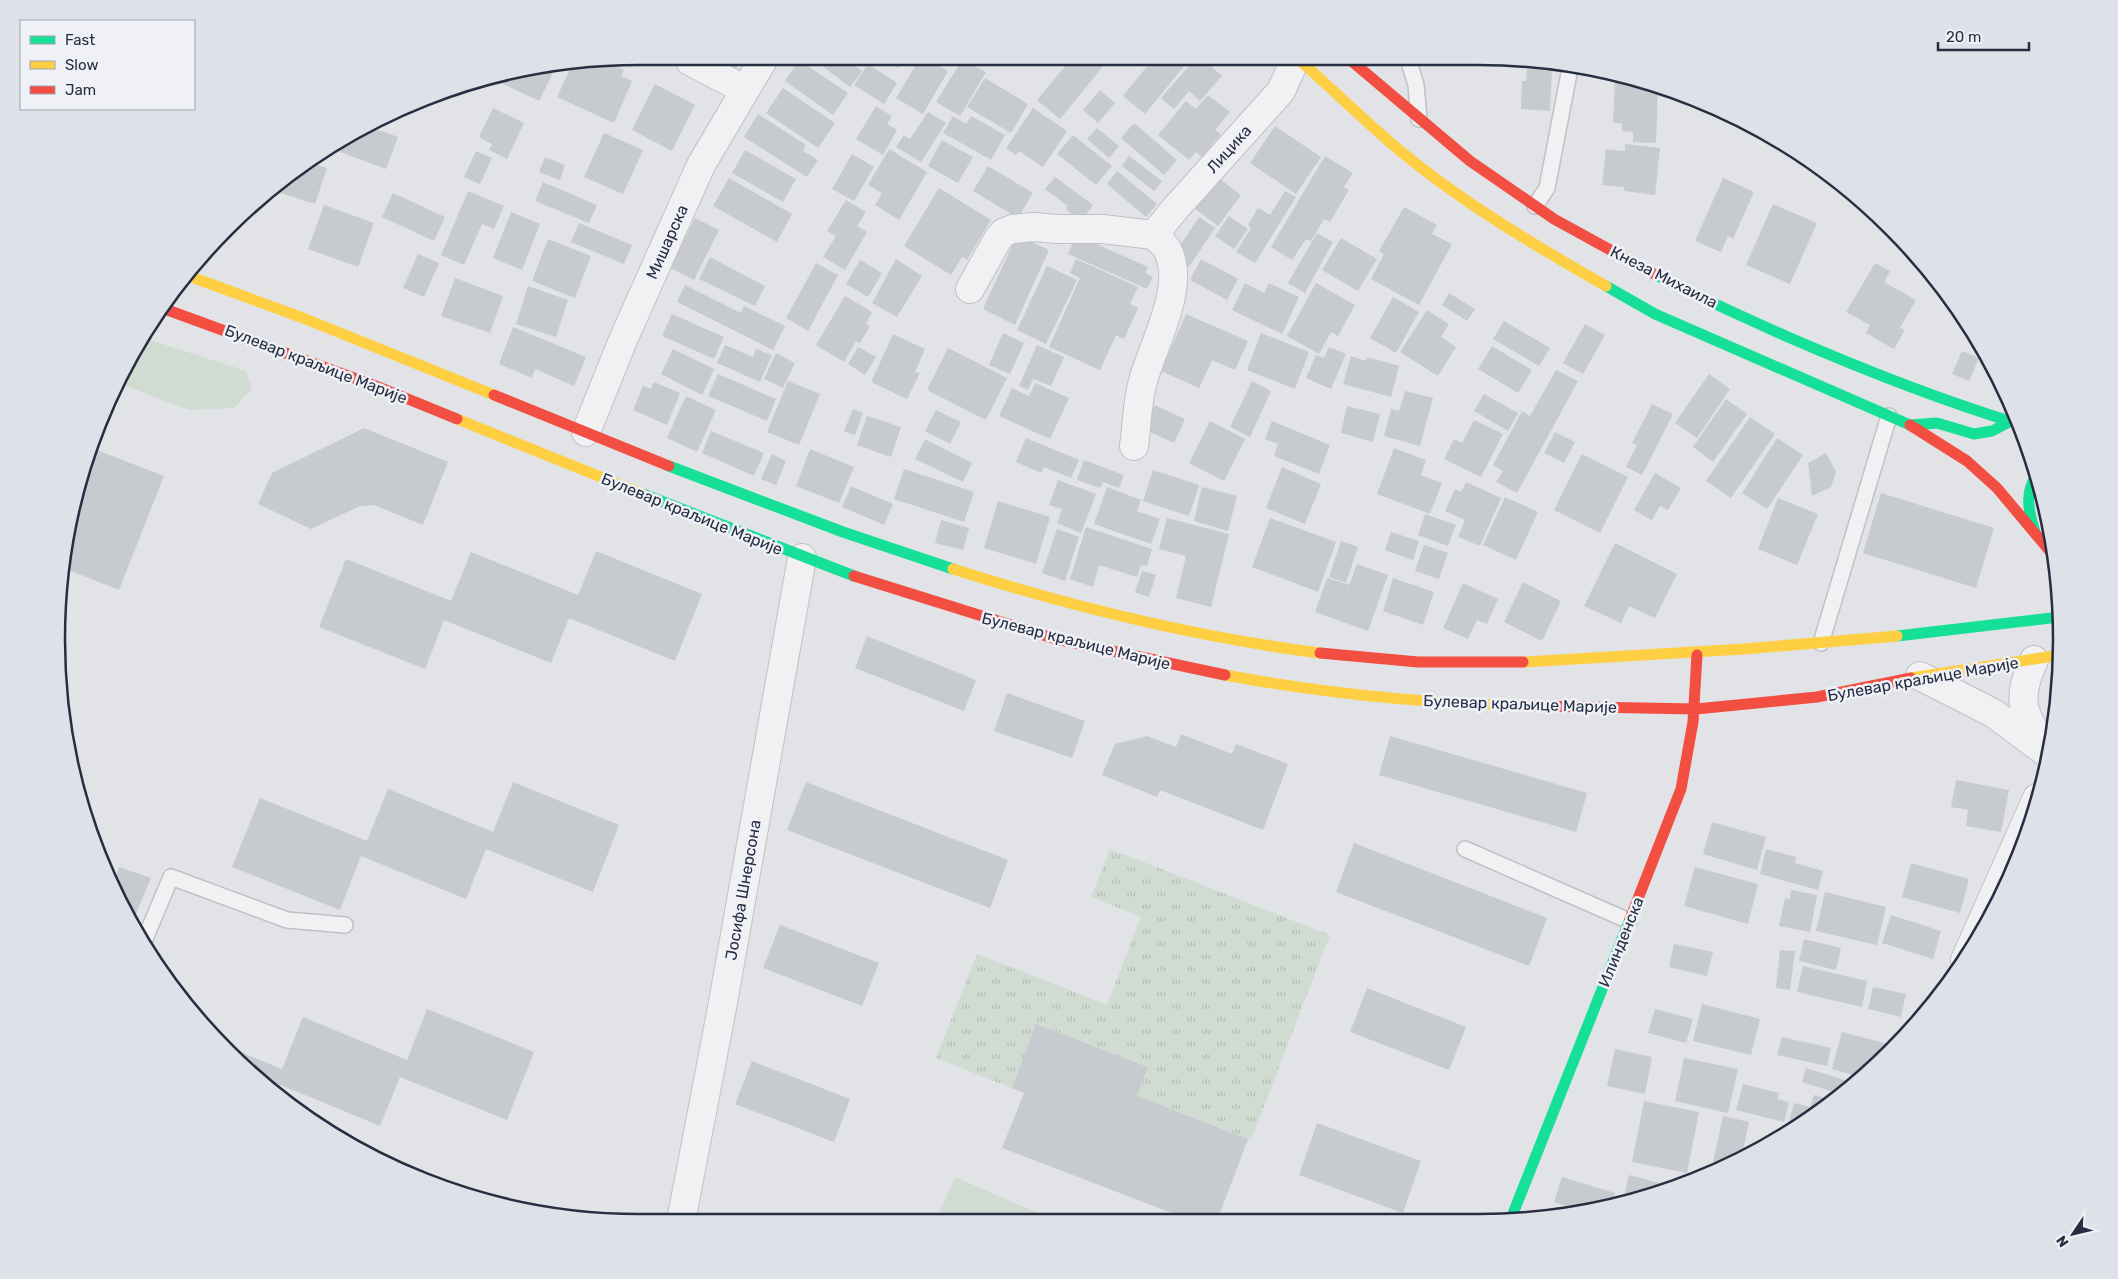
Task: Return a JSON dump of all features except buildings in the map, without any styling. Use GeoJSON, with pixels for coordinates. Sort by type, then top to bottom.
{"type":"FeatureCollection","features":[{"type":"Feature","properties":{"kind":"main road"},"geometry":{"type":"LineString","coordinates":[[1305,65],[1400,150],[1490,217],[1526,241],[1656,314],[1782,371],[1910,425],[1967,461],[1997,488],[2045,545]]}},
{"type":"Feature","properties":{"kind":"main road","name":"Кнеза Михаила"},"geometry":{"type":"LineString","coordinates":[[1356,65],[1470,161],[1554,219],[1695,296],[1826,353],[1947,402],[2008,417]]}},
{"type":"Feature","properties":{"kind":"main road"},"geometry":{"type":"LineString","coordinates":[[195,276],[339,331],[773,507],[926,560],[1032,592],[1178,629],[1282,647],[1413,661],[1534,663],[1696,654],[2052,618]]}},
{"type":"Feature","properties":{"kind":"main road","name":"Булевар краљице Марије"},"geometry":{"type":"LineString","coordinates":[[169,311],[381,388],[802,558],[886,587],[1056,639],[1139,658],[1291,687],[1412,701],[1493,707],[1696,709],[1808,698],[1920,676],[2053,656]]}},
{"type":"Feature","properties":{"kind":"main road"},"geometry":{"type":"LineString","coordinates":[[1910,425],[1937,424],[1974,434],[1992,431],[2010,422]]}},
{"type":"Feature","properties":{"kind":"main road"},"geometry":{"type":"LineString","coordinates":[[2031,483],[2028,511],[2035,534]]}},
{"type":"Feature","properties":{"kind":"main road","name":"Илинденска"},"geometry":{"type":"LineString","coordinates":[[1514,1213],[1682,789],[1689,759],[1696,709],[1696,654]]}},
{"type":"Feature","properties":{"kind":"street"},"geometry":{"type":"LineString","coordinates":[[698,65],[745,90]]}},
{"type":"Feature","properties":{"kind":"street","name":"Мишарска"},"geometry":{"type":"LineString","coordinates":[[586,432],[623,340],[701,165],[761,65]]}},
{"type":"Feature","properties":{"kind":"street","name":"Лицика"},"geometry":{"type":"LineString","coordinates":[[1154,235],[1174,210],[1281,91],[1294,65]]}},
{"type":"Feature","properties":{"kind":"street"},"geometry":{"type":"LineString","coordinates":[[970,289],[998,240],[1003,233],[1012,229],[1034,227],[1102,229],[1154,235],[1166,248],[1174,277],[1170,300],[1142,382],[1134,446]]}},
{"type":"Feature","properties":{"kind":"street","name":"Јосифа Шнерсона"},"geometry":{"type":"LineString","coordinates":[[683,1214],[722,1008],[802,558]]}},
{"type":"Feature","properties":{"kind":"street"},"geometry":{"type":"LineString","coordinates":[[2037,659],[2023,684],[2023,700],[2026,713],[2043,748]]}},
{"type":"Feature","properties":{"kind":"street"},"geometry":{"type":"LineString","coordinates":[[1920,676],[1993,713],[2042,754]]}},
{"type":"Feature","properties":{"kind":"lane"},"geometry":{"type":"LineString","coordinates":[[1410,65],[1416,85],[1419,120]]}},
{"type":"Feature","properties":{"kind":"lane"},"geometry":{"type":"LineString","coordinates":[[1535,206],[1547,188],[1569,73]]}},
{"type":"Feature","properties":{"kind":"lane"},"geometry":{"type":"LineString","coordinates":[[1820,643],[1889,416]]}},
{"type":"Feature","properties":{"kind":"lane"},"geometry":{"type":"LineString","coordinates":[[1465,849],[1629,921]]}},
{"type":"Feature","properties":{"kind":"lane"},"geometry":{"type":"LineString","coordinates":[[147,935],[171,878],[287,920],[345,924]]}},
{"type":"Feature","properties":{"kind":"green space"},"geometry":{"type":"Polygon","coordinates":[[[150,340],[246,371],[252,388],[234,408],[189,410],[124,385],[150,340]]]}},
{"type":"Feature","properties":{"kind":"green space"},"geometry":{"type":"Polygon","coordinates":[[[1110,849],[1330,935],[1251,1140],[1137,1096],[1148,1067],[1037,1024],[1012,1088],[936,1058],[977,954],[1107,1005],[1141,917],[1091,897],[1110,849]]]}},
{"type":"Feature","properties":{"kind":"green space"},"geometry":{"type":"Polygon","coordinates":[[[955,1177],[1040,1214],[939,1214],[955,1177]]]}},
{"type":"Feature","properties":{"kind":"traffic: fast"},"geometry":{"type":"LineString","coordinates":[[1654,274],[1737,314],[1845,361],[1931,395],[2009,421]]}},
{"type":"Feature","properties":{"kind":"traffic: fast"},"geometry":{"type":"LineString","coordinates":[[1606,286],[1655,314],[1910,425],[1937,423],[1974,434],[1992,431],[2010,422]]}},
{"type":"Feature","properties":{"kind":"traffic: fast"},"geometry":{"type":"LineString","coordinates":[[669,466],[843,532],[953,569]]}},
{"type":"Feature","properties":{"kind":"traffic: fast"},"geometry":{"type":"LineString","coordinates":[[2031,485],[2029,504],[2035,532]]}},
{"type":"Feature","properties":{"kind":"traffic: fast"},"geometry":{"type":"LineString","coordinates":[[643,494],[854,576]]}},
{"type":"Feature","properties":{"kind":"traffic: fast"},"geometry":{"type":"LineString","coordinates":[[1897,636],[2052,618]]}},
{"type":"Feature","properties":{"kind":"traffic: fast"},"geometry":{"type":"LineString","coordinates":[[1513,1213],[1630,919]]}},
{"type":"Feature","properties":{"kind":"traffic: slow"},"geometry":{"type":"LineString","coordinates":[[1305,65],[1399,150],[1448,188],[1526,239],[1606,286]]}},
{"type":"Feature","properties":{"kind":"traffic: slow"},"geometry":{"type":"LineString","coordinates":[[194,278],[303,318],[494,395]]}},
{"type":"Feature","properties":{"kind":"traffic: slow"},"geometry":{"type":"LineString","coordinates":[[457,419],[643,494]]}},
{"type":"Feature","properties":{"kind":"traffic: slow"},"geometry":{"type":"LineString","coordinates":[[953,569],[1043,596],[1135,619],[1227,638],[1320,653]]}},
{"type":"Feature","properties":{"kind":"traffic: slow"},"geometry":{"type":"LineString","coordinates":[[1523,662],[1744,649],[1897,636]]}},
{"type":"Feature","properties":{"kind":"traffic: slow"},"geometry":{"type":"LineString","coordinates":[[1911,678],[2053,656]]}},
{"type":"Feature","properties":{"kind":"traffic: slow"},"geometry":{"type":"LineString","coordinates":[[1225,675],[1302,688],[1379,697],[1456,703],[1534,706]]}},
{"type":"Feature","properties":{"kind":"traffic: jam"},"geometry":{"type":"LineString","coordinates":[[1356,65],[1470,161],[1554,219],[1654,274]]}},
{"type":"Feature","properties":{"kind":"traffic: jam"},"geometry":{"type":"LineString","coordinates":[[169,311],[381,388],[457,419]]}},
{"type":"Feature","properties":{"kind":"traffic: jam"},"geometry":{"type":"LineString","coordinates":[[494,395],[669,466]]}},
{"type":"Feature","properties":{"kind":"traffic: jam"},"geometry":{"type":"LineString","coordinates":[[1910,425],[1967,461],[1997,488],[2045,545]]}},
{"type":"Feature","properties":{"kind":"traffic: jam"},"geometry":{"type":"LineString","coordinates":[[854,576],[1056,639],[1225,675]]}},
{"type":"Feature","properties":{"kind":"traffic: jam"},"geometry":{"type":"LineString","coordinates":[[1320,653],[1418,662],[1523,662]]}},
{"type":"Feature","properties":{"kind":"traffic: jam"},"geometry":{"type":"LineString","coordinates":[[1630,919],[1681,789],[1693,722],[1697,655]]}},
{"type":"Feature","properties":{"kind":"traffic: jam"},"geometry":{"type":"LineString","coordinates":[[1534,706],[1696,709],[1817,697],[1911,678]]}}]}
